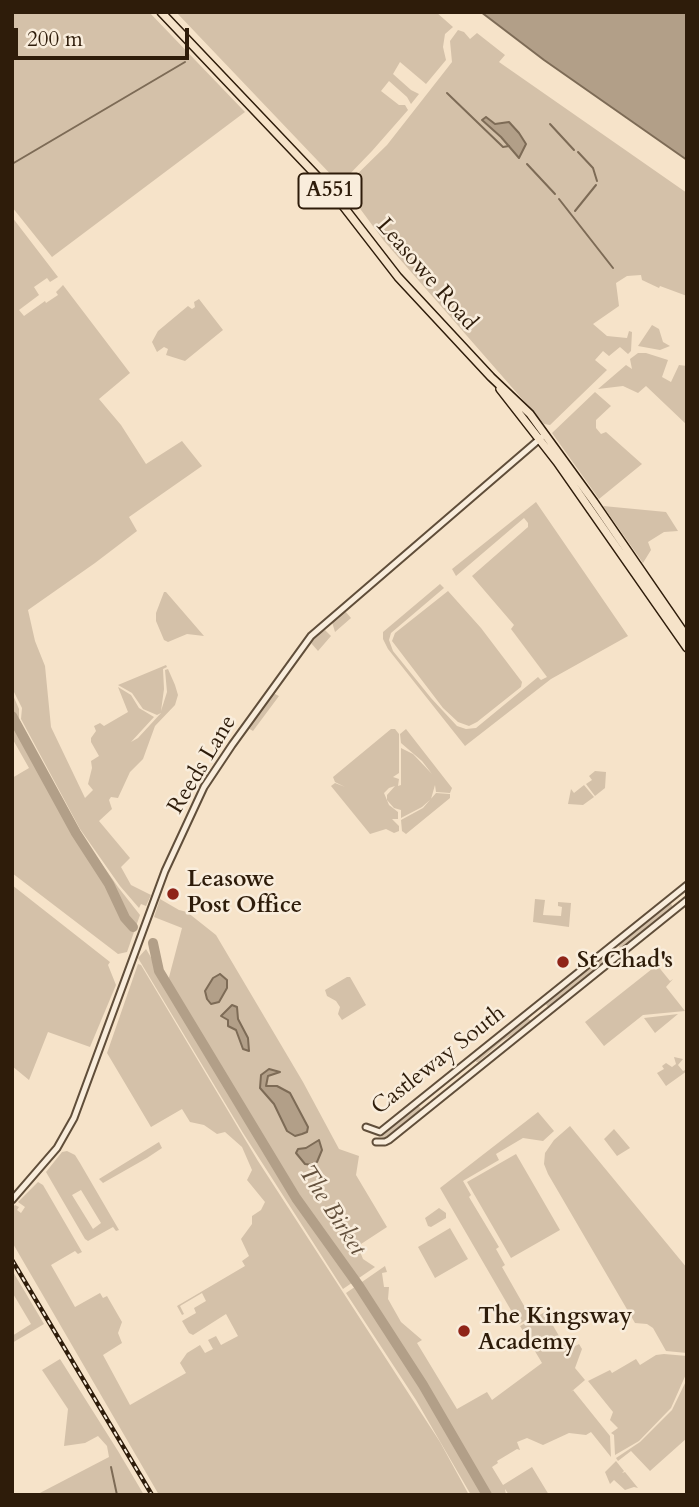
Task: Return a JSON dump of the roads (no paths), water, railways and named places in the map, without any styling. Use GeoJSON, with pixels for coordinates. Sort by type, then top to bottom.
{"type":"FeatureCollection","features":[{"type":"Feature","properties":{"kind":"main road","name":"Leasowe Road"},"geometry":{"type":"LineString","coordinates":[[161,12],[333,193],[398,277],[491,377],[557,461],[687,648]]}},
{"type":"Feature","properties":{"kind":"main road","name":"Leasowe Road"},"geometry":{"type":"LineString","coordinates":[[491,377],[515,398],[545,433],[687,638]]}},
{"type":"Feature","properties":{"kind":"street","name":"Reeds Lane"},"geometry":{"type":"LineString","coordinates":[[12,1200],[57,1148],[74,1118],[165,871],[204,787],[225,756],[311,636],[545,433]]}},
{"type":"Feature","properties":{"kind":"street","name":"Castleway South"},"geometry":{"type":"LineString","coordinates":[[366,1127],[380,1132],[687,885]]}},
{"type":"Feature","properties":{"kind":"street"},"geometry":{"type":"LineString","coordinates":[[674,895],[684,902]]}},
{"type":"Feature","properties":{"kind":"street","name":"Castleway South"},"geometry":{"type":"LineString","coordinates":[[376,1142],[389,1140],[684,902]]}},
{"type":"Feature","properties":{"kind":"street"},"geometry":{"type":"LineString","coordinates":[[611,946],[618,955]]}},
{"type":"Feature","properties":{"kind":"street"},"geometry":{"type":"LineString","coordinates":[[469,1061],[476,1070]]}},
{"type":"Feature","properties":{"kind":"street"},"geometry":{"type":"LineString","coordinates":[[421,1100],[428,1109]]}},
{"type":"Feature","properties":{"kind":"waterway"},"geometry":{"type":"LineString","coordinates":[[12,164],[185,62]]}},
{"type":"Feature","properties":{"kind":"waterway"},"geometry":{"type":"LineString","coordinates":[[447,93],[503,147],[509,146]]}},
{"type":"Feature","properties":{"kind":"waterway"},"geometry":{"type":"LineString","coordinates":[[550,124],[574,150]]}},
{"type":"Feature","properties":{"kind":"waterway"},"geometry":{"type":"LineString","coordinates":[[578,152],[593,168],[597,181]]}},
{"type":"Feature","properties":{"kind":"waterway"},"geometry":{"type":"LineString","coordinates":[[527,164],[555,194]]}},
{"type":"Feature","properties":{"kind":"waterway"},"geometry":{"type":"LineString","coordinates":[[575,211],[596,185]]}},
{"type":"Feature","properties":{"kind":"waterway"},"geometry":{"type":"LineString","coordinates":[[559,199],[613,268]]}},
{"type":"Feature","properties":{"kind":"waterway","name":"The Birket"},"geometry":{"type":"LineString","coordinates":[[12,716],[76,833],[109,884],[125,918],[133,927]]}},
{"type":"Feature","properties":{"kind":"waterway","name":"The Birket"},"geometry":{"type":"LineString","coordinates":[[153,943],[159,971],[296,1198],[359,1286],[423,1385],[487,1495]]}},
{"type":"Feature","properties":{"kind":"waterway"},"geometry":{"type":"LineString","coordinates":[[111,1467],[117,1495]]}},
{"type":"Feature","properties":{"kind":"railway"},"geometry":{"type":"LineString","coordinates":[[12,1260],[152,1495]]}},
{"type":"Feature","properties":{"kind":"place","name":"Leasowe Post Office"},"geometry":{"type":"Point","coordinates":[173,894]}},
{"type":"Feature","properties":{"kind":"place","name":"St Chad's"},"geometry":{"type":"Point","coordinates":[563,962]}},
{"type":"Feature","properties":{"kind":"place","name":"The Kingsway Academy"},"geometry":{"type":"Point","coordinates":[464,1331]}}]}
